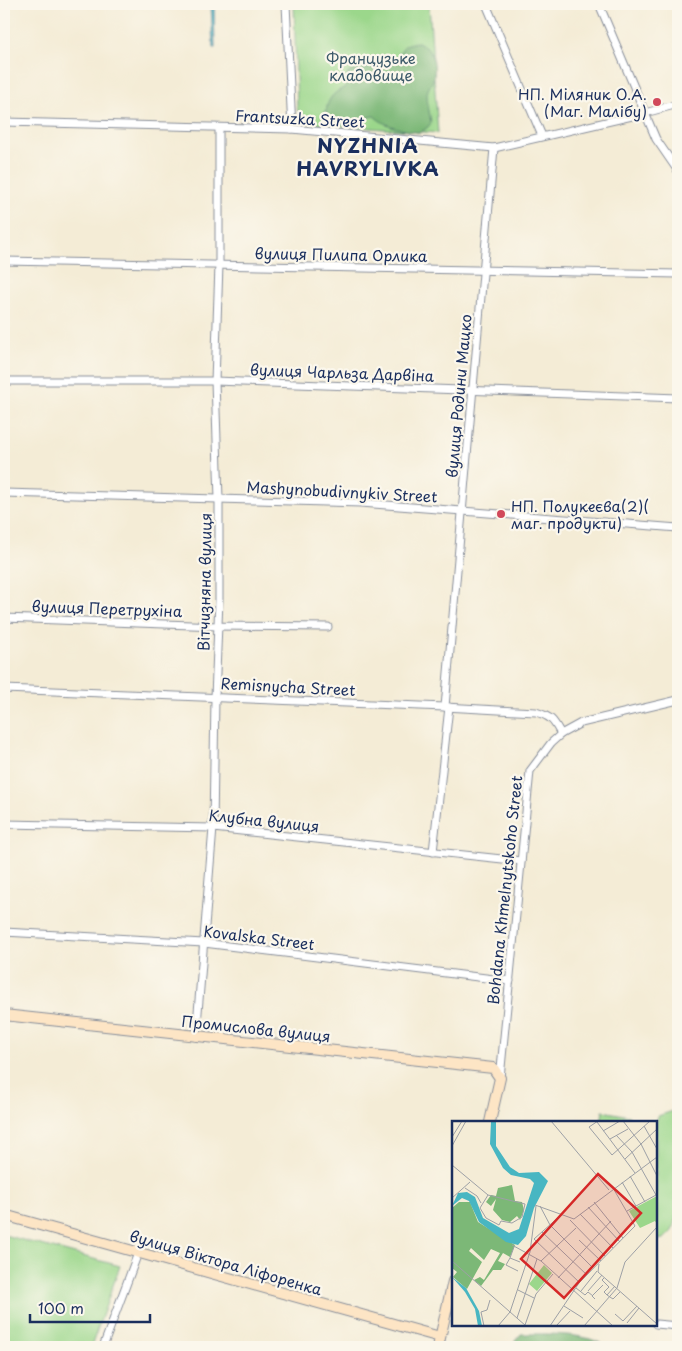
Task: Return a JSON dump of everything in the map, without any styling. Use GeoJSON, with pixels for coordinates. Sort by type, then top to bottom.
{"type":"FeatureCollection","features":[{"type":"Feature","properties":{"kind":"street"},"geometry":{"type":"LineString","coordinates":[[286,4],[292,129]]}},
{"type":"Feature","properties":{"kind":"street"},"geometry":{"type":"LineString","coordinates":[[486,4],[542,136]]}},
{"type":"Feature","properties":{"kind":"street"},"geometry":{"type":"LineString","coordinates":[[599,4],[656,139],[678,171]]}},
{"type":"Feature","properties":{"kind":"street","name":"Frantsuzka Street"},"geometry":{"type":"LineString","coordinates":[[4,122],[292,129],[494,148],[678,104]]}},
{"type":"Feature","properties":{"kind":"street","name":"Вітчизняна вулиця"},"geometry":{"type":"LineString","coordinates":[[196,1037],[214,828],[219,499],[215,381],[219,266],[219,128]]}},
{"type":"Feature","properties":{"kind":"street","name":"вулиця Родини Мацко"},"geometry":{"type":"LineString","coordinates":[[433,852],[494,148]]}},
{"type":"Feature","properties":{"kind":"street","name":"вулиця Пилипа Орлика"},"geometry":{"type":"LineString","coordinates":[[4,261],[678,274]]}},
{"type":"Feature","properties":{"kind":"street","name":"вулиця Чарльза Дарвіна"},"geometry":{"type":"LineString","coordinates":[[4,381],[215,381],[678,398]]}},
{"type":"Feature","properties":{"kind":"street","name":"Mashynobudivnykiv Street"},"geometry":{"type":"LineString","coordinates":[[4,493],[361,503],[678,528]]}},
{"type":"Feature","properties":{"kind":"street","name":"вулиця Перетрухіна"},"geometry":{"type":"LineString","coordinates":[[4,618],[218,626],[328,627]]}},
{"type":"Feature","properties":{"kind":"street","name":"Remisnycha Street"},"geometry":{"type":"LineString","coordinates":[[4,689],[536,712],[548,716],[561,734]]}},
{"type":"Feature","properties":{"kind":"street","name":"Bohdana Khmelnytskoho Street"},"geometry":{"type":"LineString","coordinates":[[490,1121],[500,1078],[530,771],[561,734],[581,723],[678,700]]}},
{"type":"Feature","properties":{"kind":"street","name":"Клубна вулиця"},"geometry":{"type":"LineString","coordinates":[[4,824],[214,828],[522,861]]}},
{"type":"Feature","properties":{"kind":"street","name":"Kovalska Street"},"geometry":{"type":"LineString","coordinates":[[4,932],[204,944],[510,981]]}},
{"type":"Feature","properties":{"kind":"street","name":"Промислова вулиця"},"geometry":{"type":"LineString","coordinates":[[4,1015],[493,1068],[500,1078]]}},
{"type":"Feature","properties":{"kind":"street","name":"вулиця Віктора Ліфоренка"},"geometry":{"type":"LineString","coordinates":[[4,1215],[138,1252],[439,1342]]}},
{"type":"Feature","properties":{"kind":"street"},"geometry":{"type":"LineString","coordinates":[[103,1347],[138,1252]]}},
{"type":"Feature","properties":{"kind":"street"},"geometry":{"type":"LineString","coordinates":[[439,1342],[451,1298]]}},
{"type":"Feature","properties":{"kind":"street"},"geometry":{"type":"LineString","coordinates":[[657,1324],[678,1326]]}},
{"type":"Feature","properties":{"kind":"green space","name":"Французьке кладовище"},"geometry":{"type":"Polygon","coordinates":[[[294,4],[429,4],[438,133],[302,123],[297,108],[294,4]]]}},
{"type":"Feature","properties":{"kind":"green space"},"geometry":{"type":"Polygon","coordinates":[[[418,42],[427,49],[434,63],[433,80],[427,93],[431,123],[428,127],[420,133],[389,125],[374,116],[342,123],[336,123],[325,118],[330,99],[336,92],[346,87],[348,73],[374,66],[382,61],[394,60],[403,47],[418,42]]]}},
{"type":"Feature","properties":{"kind":"green space"},"geometry":{"type":"Polygon","coordinates":[[[603,1111],[629,1116],[628,1121],[601,1121],[603,1111]]]}},
{"type":"Feature","properties":{"kind":"green space"},"geometry":{"type":"Polygon","coordinates":[[[673,1111],[678,1112],[678,1211],[672,1231],[664,1239],[657,1240],[657,1121],[658,1116],[673,1111]]]}},
{"type":"Feature","properties":{"kind":"green space"},"geometry":{"type":"Polygon","coordinates":[[[4,1235],[120,1266],[91,1347],[4,1347],[4,1235]]]}},
{"type":"Feature","properties":{"kind":"green space"},"geometry":{"type":"Polygon","coordinates":[[[521,1334],[578,1336],[598,1342],[606,1347],[514,1347],[515,1341],[521,1334]]]}},
{"type":"Feature","properties":{"kind":"water"},"geometry":{"type":"Polygon","coordinates":[[[211,4],[214,4],[215,48],[213,48],[211,4]]]}},
{"type":"Feature","properties":{"kind":"place","name":"НП. Міляник О.А. (Маг. Малібу)"},"geometry":{"type":"Point","coordinates":[657,102]}},
{"type":"Feature","properties":{"kind":"place","name":"НП. Полукеєва(2)( маг. продукти)"},"geometry":{"type":"Point","coordinates":[501,514]}},
{"type":"Feature","properties":{"kind":"district","name":"NYZHNIA HAVRYLIVKA"},"geometry":{"type":"Point","coordinates":[368,156]}}]}
